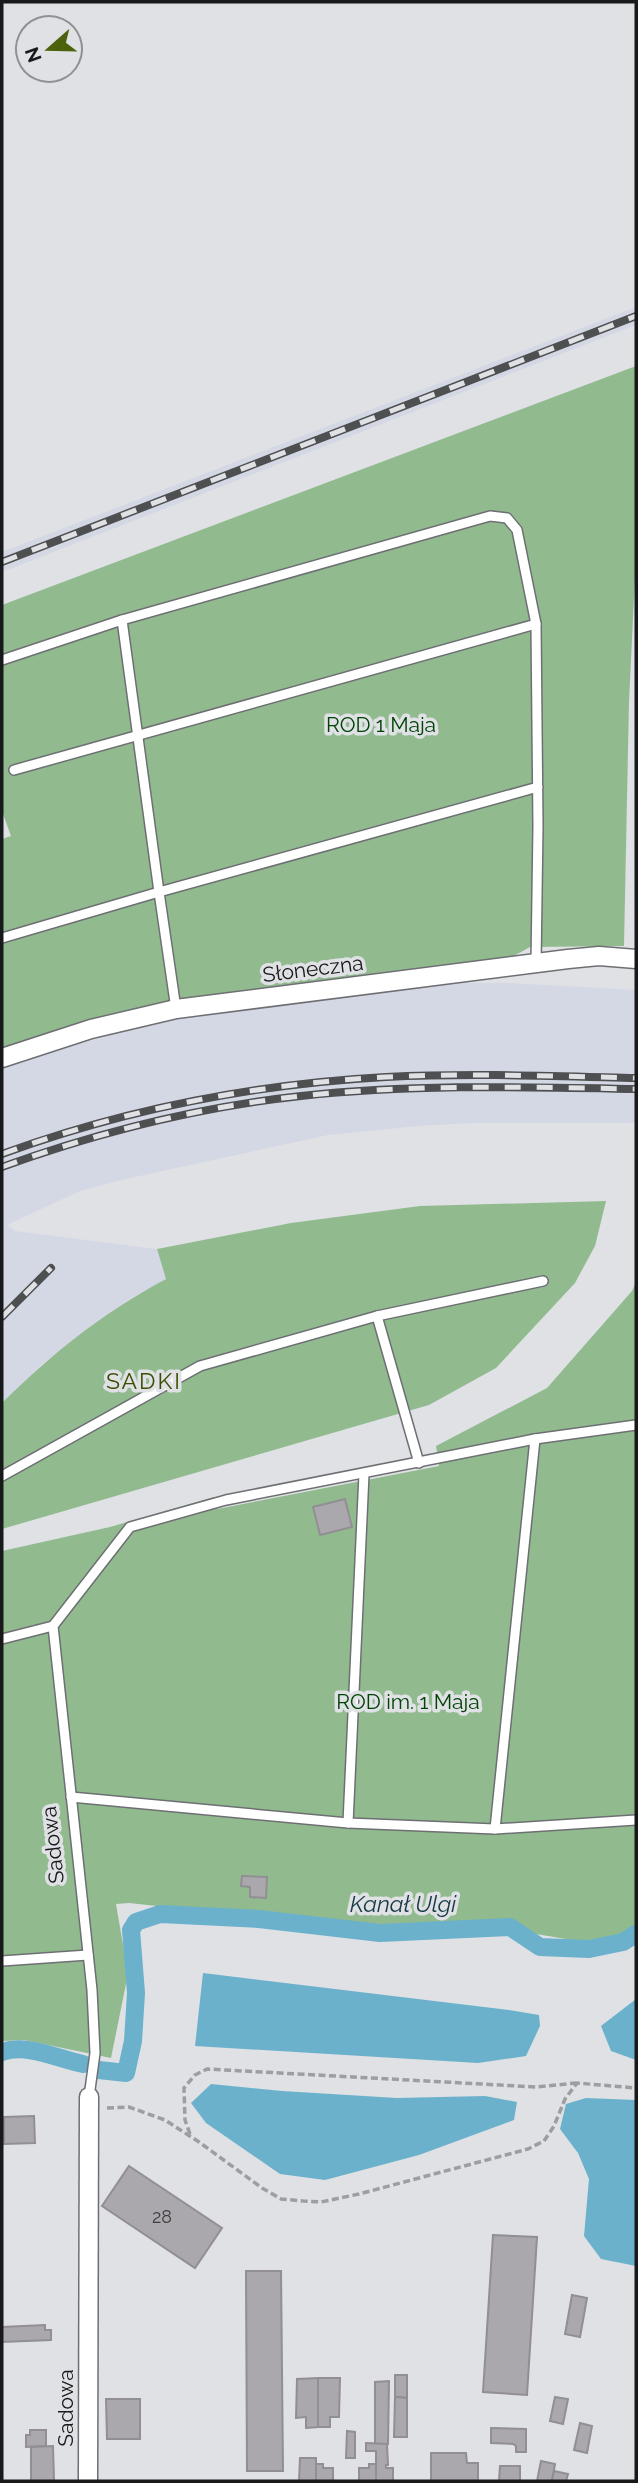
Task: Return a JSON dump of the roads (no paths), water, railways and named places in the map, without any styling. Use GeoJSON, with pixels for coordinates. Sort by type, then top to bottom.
{"type":"FeatureCollection","features":[{"type":"Feature","properties":{"kind":"street","name":"Słoneczna"},"geometry":{"type":"LineString","coordinates":[[2,1058],[91,1029],[176,1009],[600,956],[636,959]]}},
{"type":"Feature","properties":{"kind":"street","name":"Sadowa"},"geometry":{"type":"LineString","coordinates":[[88,2481],[89,2103]]}},
{"type":"Feature","properties":{"kind":"lane"},"geometry":{"type":"LineString","coordinates":[[2,660],[122,620],[490,516],[507,518],[517,530],[536,624],[536,964]]}},
{"type":"Feature","properties":{"kind":"lane"},"geometry":{"type":"LineString","coordinates":[[122,620],[176,1009]]}},
{"type":"Feature","properties":{"kind":"lane"},"geometry":{"type":"LineString","coordinates":[[14,770],[536,624]]}},
{"type":"Feature","properties":{"kind":"lane"},"geometry":{"type":"LineString","coordinates":[[2,939],[159,892],[538,787]]}},
{"type":"Feature","properties":{"kind":"lane"},"geometry":{"type":"LineString","coordinates":[[2,1476],[200,1366],[377,1316],[542,1281]]}},
{"type":"Feature","properties":{"kind":"lane"},"geometry":{"type":"LineString","coordinates":[[377,1316],[419,1463]]}},
{"type":"Feature","properties":{"kind":"lane"},"geometry":{"type":"LineString","coordinates":[[2,1639],[53,1626],[130,1527],[226,1500],[535,1439],[636,1425]]}},
{"type":"Feature","properties":{"kind":"lane"},"geometry":{"type":"LineString","coordinates":[[495,1829],[535,1439]]}},
{"type":"Feature","properties":{"kind":"lane"},"geometry":{"type":"LineString","coordinates":[[348,1823],[364,1474]]}},
{"type":"Feature","properties":{"kind":"lane","name":"Sadowa"},"geometry":{"type":"LineString","coordinates":[[53,1626],[88,1955],[95,2053],[89,2103]]}},
{"type":"Feature","properties":{"kind":"lane"},"geometry":{"type":"LineString","coordinates":[[71,1797],[348,1823],[495,1829],[636,1820]]}},
{"type":"Feature","properties":{"kind":"lane"},"geometry":{"type":"LineString","coordinates":[[2,1961],[88,1955]]}},
{"type":"Feature","properties":{"kind":"water"},"geometry":{"type":"Polygon","coordinates":[[[203,1973],[509,2010],[539,2015],[540,2026],[526,2056],[478,2063],[195,2046],[203,1973]]]}},
{"type":"Feature","properties":{"kind":"water"},"geometry":{"type":"Polygon","coordinates":[[[636,1999],[636,2060],[611,2051],[601,2026],[636,1999]]]}},
{"type":"Feature","properties":{"kind":"water"},"geometry":{"type":"Polygon","coordinates":[[[211,2084],[397,2098],[485,2096],[517,2102],[514,2120],[419,2155],[325,2180],[280,2174],[206,2123],[191,2103],[211,2084]]]}},
{"type":"Feature","properties":{"kind":"water"},"geometry":{"type":"Polygon","coordinates":[[[586,2098],[636,2100],[636,2266],[601,2259],[584,2236],[589,2179],[578,2153],[560,2129],[566,2104],[586,2098]]]}},
{"type":"Feature","properties":{"kind":"waterway","name":"Kanał Ulgi"},"geometry":{"type":"LineString","coordinates":[[99,2070],[126,2073],[133,2041],[136,1993],[131,1930],[136,1922],[160,1914],[259,1919],[380,1933],[510,1927],[540,1947],[589,1949],[623,1942],[636,1934]]}},
{"type":"Feature","properties":{"kind":"waterway"},"geometry":{"type":"LineString","coordinates":[[2,2052],[22,2049],[83,2064]]}},
{"type":"Feature","properties":{"kind":"railway"},"geometry":{"type":"LineString","coordinates":[[2,562],[636,316]]}},
{"type":"Feature","properties":{"kind":"railway"},"geometry":{"type":"LineString","coordinates":[[2,1154],[96,1124],[191,1101],[337,1080],[511,1075],[636,1078]]}},
{"type":"Feature","properties":{"kind":"railway"},"geometry":{"type":"LineString","coordinates":[[2,1167],[150,1122],[301,1096],[427,1088],[636,1089]]}},
{"type":"Feature","properties":{"kind":"railway"},"geometry":{"type":"LineString","coordinates":[[2,1317],[51,1268]]}},
{"type":"Feature","properties":{"kind":"district","name":"SADKI"},"geometry":{"type":"Point","coordinates":[144,1381]}},
{"type":"Feature","properties":{"kind":"park label","name":"ROD 1 Maja"},"geometry":{"type":"Point","coordinates":[381,725]}},
{"type":"Feature","properties":{"kind":"park label","name":"ROD im. 1 Maja"},"geometry":{"type":"Point","coordinates":[408,1702]}}]}
